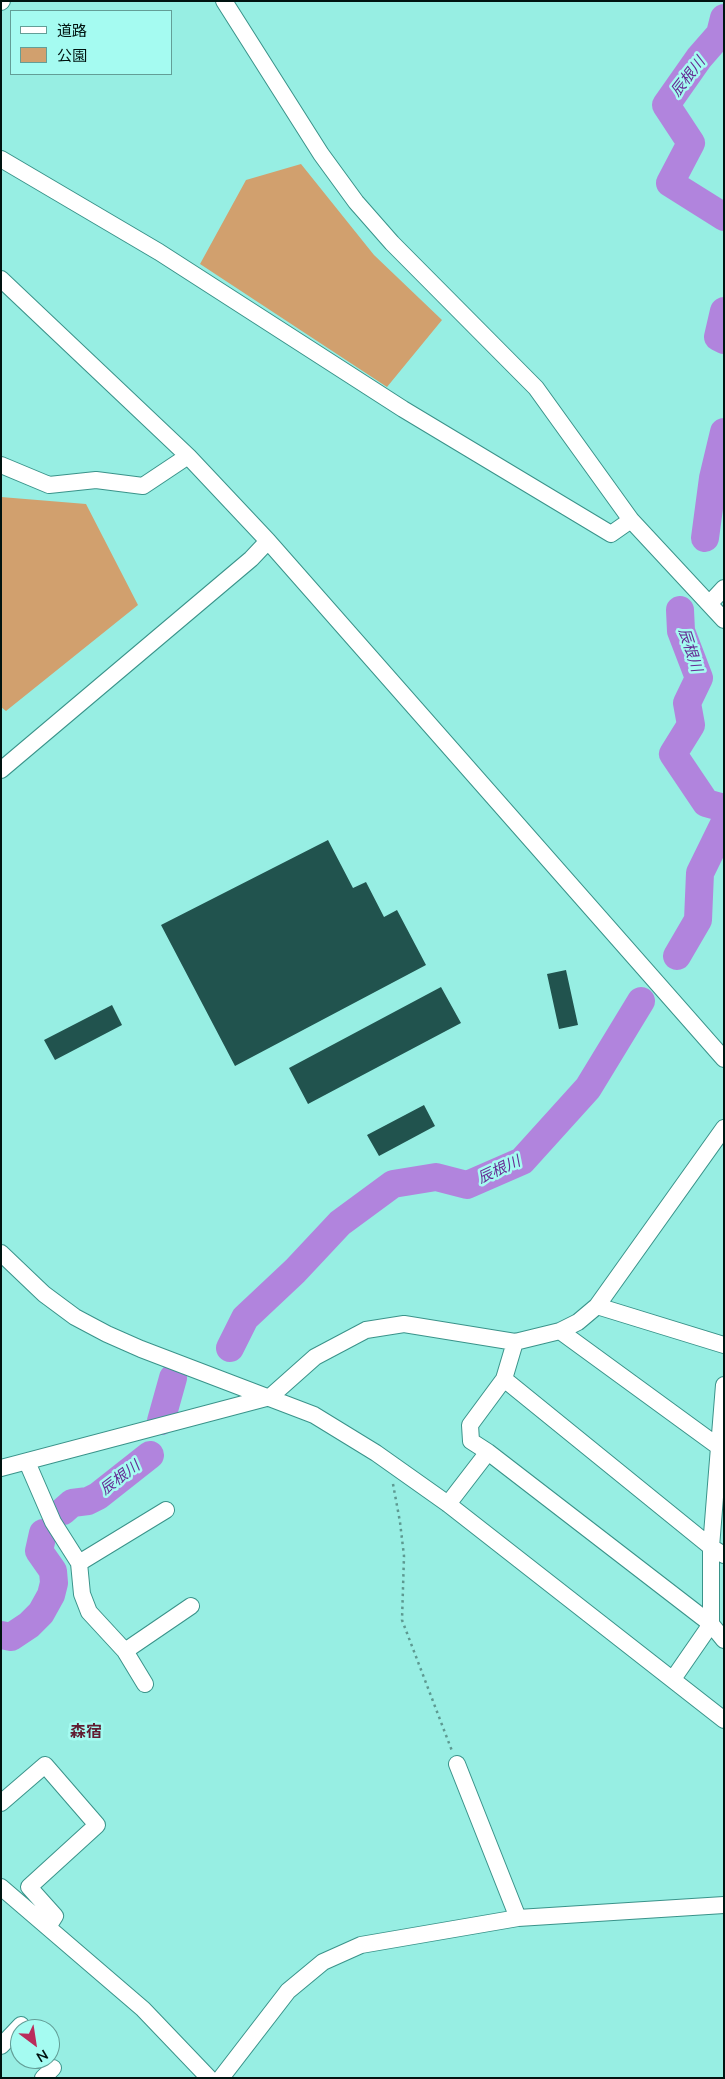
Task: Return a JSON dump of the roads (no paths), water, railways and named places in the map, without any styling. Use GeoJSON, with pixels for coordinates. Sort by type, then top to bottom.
{"type":"FeatureCollection","features":[{"type":"Feature","properties":{"kind":"street"},"geometry":{"type":"LineString","coordinates":[[224,1],[321,154],[356,202],[392,243],[536,388],[631,520],[724,620]]}},
{"type":"Feature","properties":{"kind":"street"},"geometry":{"type":"LineString","coordinates":[[1,159],[159,252],[403,409],[611,534],[631,520]]}},
{"type":"Feature","properties":{"kind":"street"},"geometry":{"type":"LineString","coordinates":[[1,279],[188,456],[268,541],[724,1060]]}},
{"type":"Feature","properties":{"kind":"street"},"geometry":{"type":"LineString","coordinates":[[1,465],[49,485],[96,480],[143,486],[188,456]]}},
{"type":"Feature","properties":{"kind":"street"},"geometry":{"type":"LineString","coordinates":[[1,770],[251,559],[268,541]]}},
{"type":"Feature","properties":{"kind":"street"},"geometry":{"type":"LineString","coordinates":[[710,604],[724,588]]}},
{"type":"Feature","properties":{"kind":"street"},"geometry":{"type":"LineString","coordinates":[[1,1468],[270,1398],[315,1357],[366,1330],[404,1324],[516,1342],[560,1332],[578,1322],[597,1306],[724,1128]]}},
{"type":"Feature","properties":{"kind":"street"},"geometry":{"type":"LineString","coordinates":[[1,1253],[44,1294],[83,1321],[141,1349],[314,1415],[394,1465],[448,1504],[724,1720]]}},
{"type":"Feature","properties":{"kind":"street"},"geometry":{"type":"LineString","coordinates":[[597,1306],[724,1345]]}},
{"type":"Feature","properties":{"kind":"street"},"geometry":{"type":"LineString","coordinates":[[560,1332],[720,1447]]}},
{"type":"Feature","properties":{"kind":"street"},"geometry":{"type":"LineString","coordinates":[[516,1342],[504,1379],[470,1425],[471,1442],[488,1452],[711,1624],[724,1640]]}},
{"type":"Feature","properties":{"kind":"street"},"geometry":{"type":"LineString","coordinates":[[504,1379],[717,1551]]}},
{"type":"Feature","properties":{"kind":"street"},"geometry":{"type":"LineString","coordinates":[[672,1679],[711,1624],[717,1551],[724,1385]]}},
{"type":"Feature","properties":{"kind":"street"},"geometry":{"type":"LineString","coordinates":[[448,1504],[488,1452]]}},
{"type":"Feature","properties":{"kind":"street"},"geometry":{"type":"LineString","coordinates":[[27,1462],[53,1522],[79,1562],[82,1594],[89,1612],[125,1652],[145,1684]]}},
{"type":"Feature","properties":{"kind":"street"},"geometry":{"type":"LineString","coordinates":[[79,1562],[166,1510]]}},
{"type":"Feature","properties":{"kind":"street"},"geometry":{"type":"LineString","coordinates":[[125,1652],[192,1606]]}},
{"type":"Feature","properties":{"kind":"street"},"geometry":{"type":"LineString","coordinates":[[457,1764],[518,1918]]}},
{"type":"Feature","properties":{"kind":"street"},"geometry":{"type":"LineString","coordinates":[[1,1803],[45,1766],[97,1825],[29,1887],[55,1916],[48,1927]]}},
{"type":"Feature","properties":{"kind":"street"},"geometry":{"type":"LineString","coordinates":[[1,1887],[143,2010],[209,2078]]}},
{"type":"Feature","properties":{"kind":"street"},"geometry":{"type":"LineString","coordinates":[[221,2078],[288,1991],[323,1962],[361,1945],[518,1918],[724,1905]]}},
{"type":"Feature","properties":{"kind":"street"},"geometry":{"type":"LineString","coordinates":[[1,2046],[10,2037]]}},
{"type":"Feature","properties":{"kind":"waterway","name":"辰根川"},"geometry":{"type":"LineString","coordinates":[[724,18],[720,34],[699,58],[666,105],[691,143],[670,183],[724,217]]}},
{"type":"Feature","properties":{"kind":"waterway","name":"辰根川"},"geometry":{"type":"LineString","coordinates":[[724,311],[718,337],[724,340]]}},
{"type":"Feature","properties":{"kind":"waterway","name":"辰根川"},"geometry":{"type":"LineString","coordinates":[[705,538],[713,478],[724,432]]}},
{"type":"Feature","properties":{"kind":"waterway","name":"辰根川"},"geometry":{"type":"LineString","coordinates":[[680,610],[681,631],[699,678],[687,703],[691,725],[673,754],[706,803],[724,808]]}},
{"type":"Feature","properties":{"kind":"waterway","name":"辰根川"},"geometry":{"type":"LineString","coordinates":[[677,956],[698,920],[700,873],[724,824]]}},
{"type":"Feature","properties":{"kind":"waterway","name":"辰根川"},"geometry":{"type":"LineString","coordinates":[[230,1348],[245,1318],[295,1271],[340,1223],[393,1184],[436,1177],[467,1185],[522,1161],[588,1088],[641,1001]]}},
{"type":"Feature","properties":{"kind":"waterway","name":"辰根川"},"geometry":{"type":"LineString","coordinates":[[161,1421],[173,1378]]}},
{"type":"Feature","properties":{"kind":"waterway","name":"辰根川"},"geometry":{"type":"LineString","coordinates":[[63,1511],[72,1503],[88,1501],[98,1496],[150,1455]]}},
{"type":"Feature","properties":{"kind":"waterway","name":"辰根川"},"geometry":{"type":"LineString","coordinates":[[1,1635],[11,1637],[29,1625],[41,1613],[51,1595],[54,1583],[53,1571],[39,1551],[43,1533]]}},
{"type":"Feature","properties":{"kind":"district","name":"森宿"},"geometry":{"type":"Point","coordinates":[86,1732]}}]}
